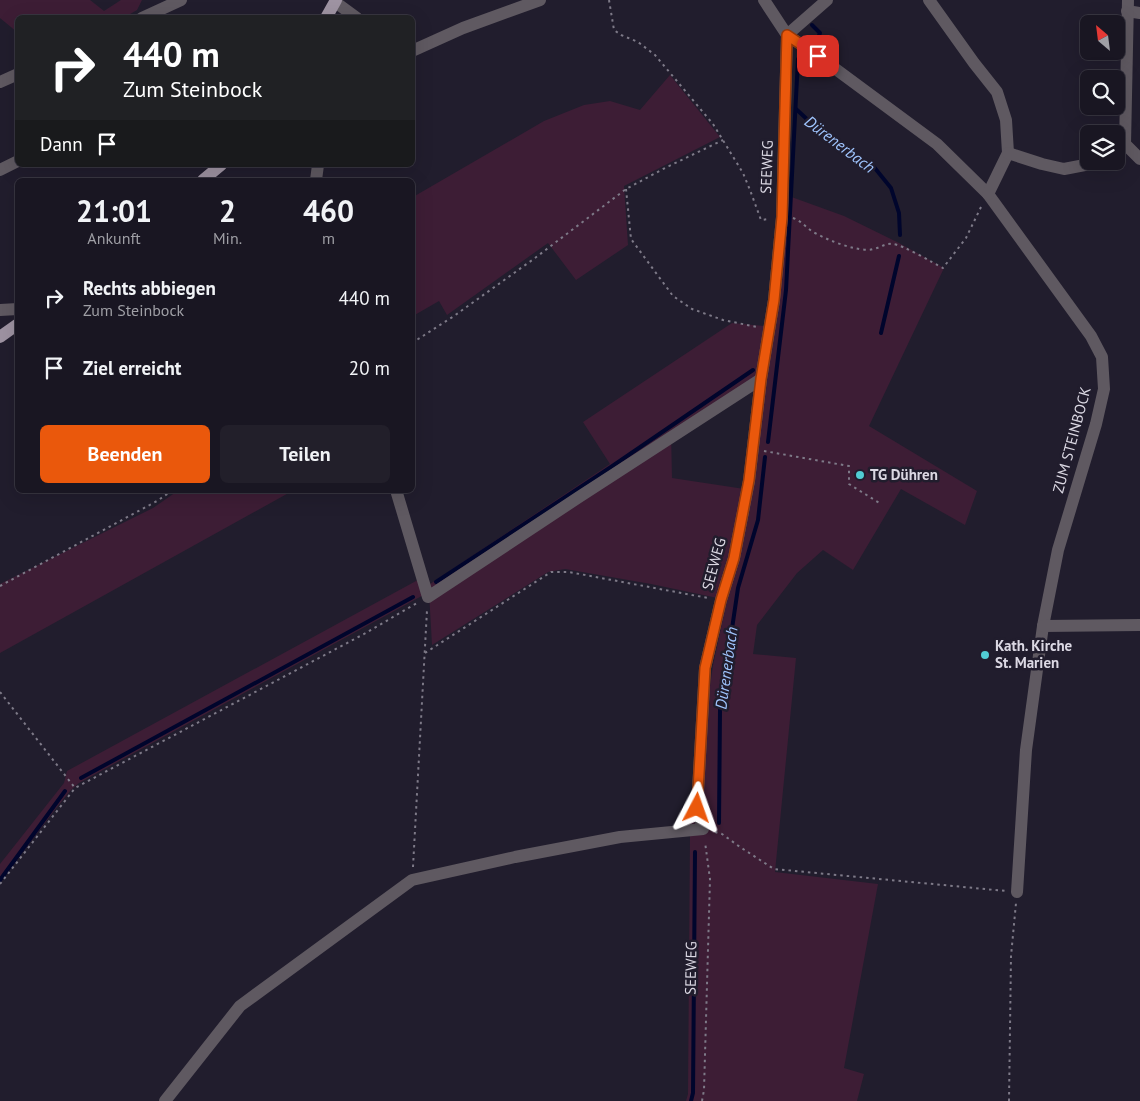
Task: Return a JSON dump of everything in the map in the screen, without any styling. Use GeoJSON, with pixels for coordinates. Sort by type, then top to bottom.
{"type":"FeatureCollection","features":[{"type":"Feature","properties":{"kind":"main road"},"geometry":{"type":"LineString","coordinates":[[328,15],[335,1]]}},
{"type":"Feature","properties":{"kind":"main road"},"geometry":{"type":"LineString","coordinates":[[205,178],[218,167]]}},
{"type":"Feature","properties":{"kind":"main road"},"geometry":{"type":"LineString","coordinates":[[0,337],[15,326]]}},
{"type":"Feature","properties":{"kind":"street"},"geometry":{"type":"LineString","coordinates":[[148,15],[181,0]]}},
{"type":"Feature","properties":{"kind":"street"},"geometry":{"type":"LineString","coordinates":[[415,50],[463,28],[540,0]]}},
{"type":"Feature","properties":{"kind":"street"},"geometry":{"type":"LineString","coordinates":[[764,0],[787,35],[827,0]]}},
{"type":"Feature","properties":{"kind":"street"},"geometry":{"type":"LineString","coordinates":[[929,0],[974,64],[997,92],[1006,120],[1008,153],[988,194]]}},
{"type":"Feature","properties":{"kind":"street"},"geometry":{"type":"LineString","coordinates":[[335,1],[353,15]]}},
{"type":"Feature","properties":{"kind":"street"},"geometry":{"type":"LineString","coordinates":[[1123,125],[1132,8]]}},
{"type":"Feature","properties":{"kind":"street","name":"ZUM STEINBOCK"},"geometry":{"type":"LineString","coordinates":[[787,35],[937,144],[988,194],[1091,336],[1102,357],[1104,389],[1096,424],[1058,550],[1043,626],[1026,750],[1017,892]]}},
{"type":"Feature","properties":{"kind":"street","name":"SEEWEG"},"geometry":{"type":"LineString","coordinates":[[703,829],[697,808],[705,668],[721,600],[734,558],[749,480],[761,379],[788,218],[787,35]]}},
{"type":"Feature","properties":{"kind":"street"},"geometry":{"type":"LineString","coordinates":[[0,82],[15,75]]}},
{"type":"Feature","properties":{"kind":"street"},"geometry":{"type":"LineString","coordinates":[[1125,149],[1140,159]]}},
{"type":"Feature","properties":{"kind":"street"},"geometry":{"type":"LineString","coordinates":[[1008,153],[1064,169],[1080,166]]}},
{"type":"Feature","properties":{"kind":"street"},"geometry":{"type":"LineString","coordinates":[[0,170],[15,162]]}},
{"type":"Feature","properties":{"kind":"street"},"geometry":{"type":"LineString","coordinates":[[0,310],[15,308]]}},
{"type":"Feature","properties":{"kind":"street"},"geometry":{"type":"LineString","coordinates":[[397,493],[428,597],[587,491],[761,379]]}},
{"type":"Feature","properties":{"kind":"street"},"geometry":{"type":"LineString","coordinates":[[1043,626],[1140,625]]}},
{"type":"Feature","properties":{"kind":"street"},"geometry":{"type":"LineString","coordinates":[[166,1101],[240,1006],[412,880],[515,857],[620,837],[703,829]]}},
{"type":"Feature","properties":{"kind":"path"},"geometry":{"type":"LineString","coordinates":[[609,0],[614,30],[638,42],[655,55],[713,124],[743,173],[761,220],[788,218],[814,233],[857,249],[873,250],[893,243],[943,268],[966,238],[988,194]]}},
{"type":"Feature","properties":{"kind":"path"},"geometry":{"type":"LineString","coordinates":[[415,341],[454,316],[535,258],[626,189],[723,140]]}},
{"type":"Feature","properties":{"kind":"path"},"geometry":{"type":"LineString","coordinates":[[626,189],[630,239],[673,296],[692,309],[724,320],[769,330]]}},
{"type":"Feature","properties":{"kind":"path"},"geometry":{"type":"LineString","coordinates":[[753,448],[849,466],[849,484],[881,504]]}},
{"type":"Feature","properties":{"kind":"path"},"geometry":{"type":"LineString","coordinates":[[0,586],[157,502],[169,493]]}},
{"type":"Feature","properties":{"kind":"path"},"geometry":{"type":"LineString","coordinates":[[425,653],[551,572],[569,572],[721,600]]}},
{"type":"Feature","properties":{"kind":"path"},"geometry":{"type":"LineString","coordinates":[[412,880],[428,597]]}},
{"type":"Feature","properties":{"kind":"path"},"geometry":{"type":"LineString","coordinates":[[0,884],[75,788],[364,634],[428,597]]}},
{"type":"Feature","properties":{"kind":"path"},"geometry":{"type":"LineString","coordinates":[[0,692],[75,788]]}},
{"type":"Feature","properties":{"kind":"path"},"geometry":{"type":"LineString","coordinates":[[703,829],[722,834],[774,869],[1017,892],[1011,956],[1010,1101]]}},
{"type":"Feature","properties":{"kind":"path","name":"SEEWEG"},"geometry":{"type":"LineString","coordinates":[[702,1101],[704,1090],[710,879],[703,829]]}},
{"type":"Feature","properties":{"kind":"shaded area"},"geometry":{"type":"Polygon","coordinates":[[[0,0],[90,0],[104,11],[121,0],[142,0],[137,10],[128,15],[15,15],[15,30],[0,18],[0,0]]]}},
{"type":"Feature","properties":{"kind":"shaded area"},"geometry":{"type":"Polygon","coordinates":[[[670,75],[720,137],[624,186],[628,245],[576,280],[548,243],[447,315],[439,301],[415,315],[415,196],[544,121],[584,105],[610,101],[640,110],[670,75]]]}},
{"type":"Feature","properties":{"kind":"shaded area"},"geometry":{"type":"Polygon","coordinates":[[[786,195],[844,216],[944,268],[869,426],[977,491],[965,525],[901,489],[853,570],[823,550],[797,573],[757,625],[753,654],[796,658],[775,872],[878,884],[844,1068],[864,1074],[857,1101],[686,1101],[688,1094],[689,824],[713,665],[727,600],[565,569],[548,572],[432,645],[429,592],[79,783],[57,807],[0,882],[0,864],[64,783],[67,771],[427,575],[430,584],[610,464],[583,422],[732,323],[764,326],[786,195]],[[765,381],[671,432],[672,478],[751,490],[765,381]]]}},
{"type":"Feature","properties":{"kind":"shaded area"},"geometry":{"type":"Polygon","coordinates":[[[175,493],[289,493],[0,653],[0,584],[153,508],[175,493]]]}},
{"type":"Feature","properties":{"kind":"waterway","name":"Dürenerbach"},"geometry":{"type":"LineString","coordinates":[[812,25],[820,33],[818,38]]}},
{"type":"Feature","properties":{"kind":"waterway","name":"Dürenerbach"},"geometry":{"type":"LineString","coordinates":[[768,442],[786,290],[798,59]]}},
{"type":"Feature","properties":{"kind":"waterway","name":"Dürenerbach"},"geometry":{"type":"LineString","coordinates":[[796,109],[824,135],[874,167],[891,188],[899,213],[900,235]]}},
{"type":"Feature","properties":{"kind":"waterway","name":"Dürenerbach"},"geometry":{"type":"LineString","coordinates":[[881,333],[899,256]]}},
{"type":"Feature","properties":{"kind":"waterway"},"geometry":{"type":"LineString","coordinates":[[436,582],[611,467],[753,370]]}},
{"type":"Feature","properties":{"kind":"waterway","name":"Dürenerbach"},"geometry":{"type":"LineString","coordinates":[[719,823],[720,710],[738,588],[758,520],[765,457]]}},
{"type":"Feature","properties":{"kind":"waterway"},"geometry":{"type":"LineString","coordinates":[[81,778],[413,597]]}},
{"type":"Feature","properties":{"kind":"waterway"},"geometry":{"type":"LineString","coordinates":[[0,880],[65,791]]}},
{"type":"Feature","properties":{"kind":"waterway","name":"Dürenerbach"},"geometry":{"type":"LineString","coordinates":[[691,1101],[693,1093],[695,852]]}},
{"type":"Feature","properties":{"kind":"place","name":"TG Dühren"},"geometry":{"type":"Point","coordinates":[860,475]}},
{"type":"Feature","properties":{"kind":"place","name":"Kath. Kirche St. Marien"},"geometry":{"type":"Point","coordinates":[985,655]}},
{"type":"Feature","properties":{"kind":"route"},"geometry":{"type":"LineString","coordinates":[[697,808],[705,668],[721,600],[734,558],[749,480],[761,379],[774,300],[782,217],[787,35],[818,56]]}}]}
